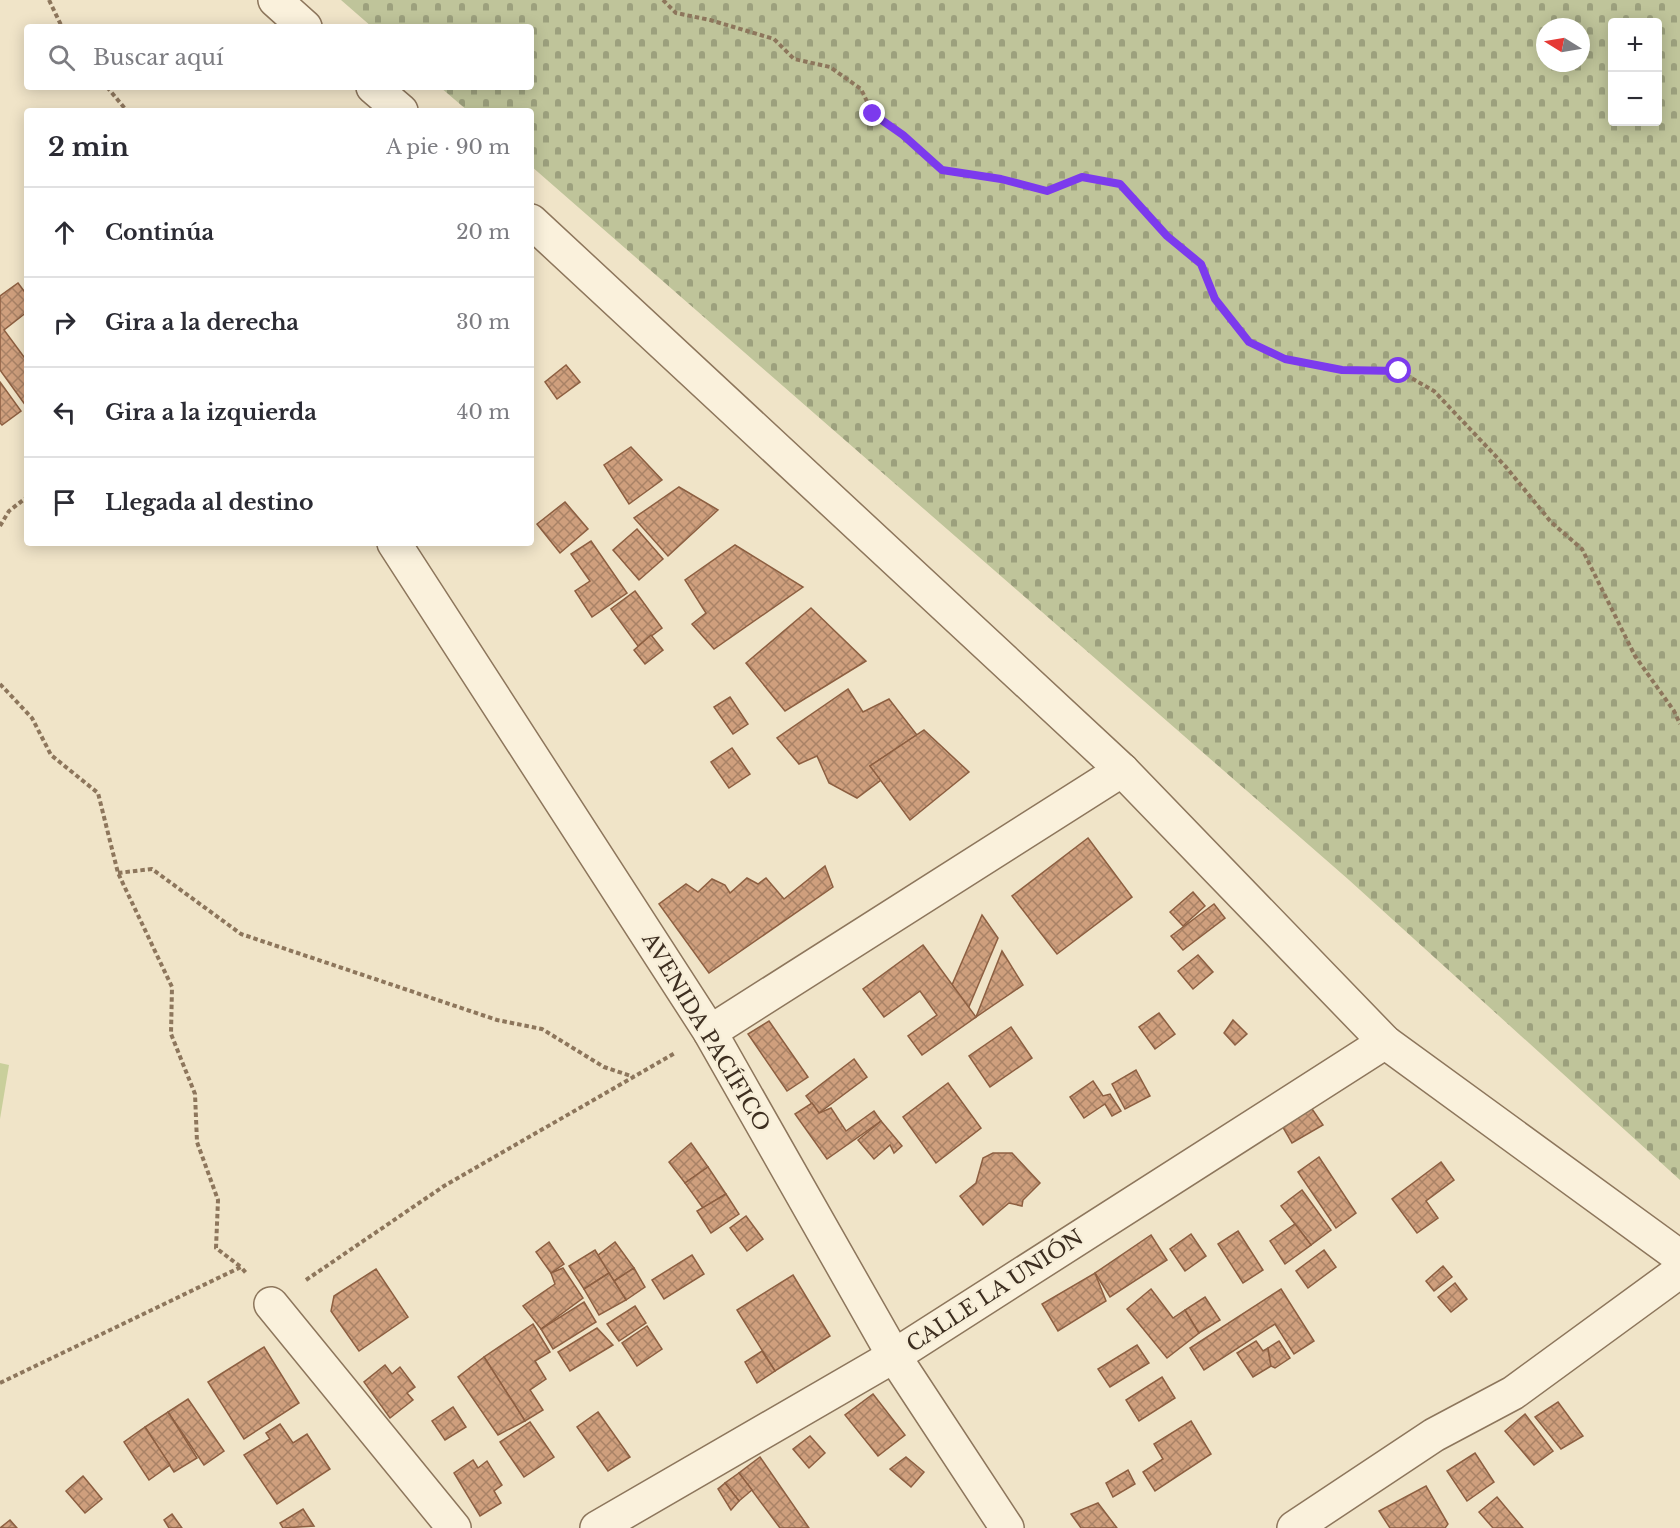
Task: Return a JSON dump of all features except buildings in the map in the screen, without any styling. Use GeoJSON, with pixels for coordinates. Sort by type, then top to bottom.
{"type":"FeatureCollection","features":[{"type":"Feature","properties":{"kind":"street"},"geometry":{"type":"LineString","coordinates":[[275,0],[303,24]]}},
{"type":"Feature","properties":{"kind":"street"},"geometry":{"type":"LineString","coordinates":[[377,90],[398,108]]}},
{"type":"Feature","properties":{"kind":"street"},"geometry":{"type":"LineString","coordinates":[[534,224],[1122,770],[1385,1042],[1680,1257]]}},
{"type":"Feature","properties":{"kind":"street","name":"AVENIDA PACÍFICO"},"geometry":{"type":"LineString","coordinates":[[395,546],[710,1032],[894,1356],[1007,1528]]}},
{"type":"Feature","properties":{"kind":"street"},"geometry":{"type":"LineString","coordinates":[[710,1032],[1122,770]]}},
{"type":"Feature","properties":{"kind":"street","name":"CALLE LA UNIÓN"},"geometry":{"type":"LineString","coordinates":[[597,1528],[894,1356],[1385,1042]]}},
{"type":"Feature","properties":{"kind":"street"},"geometry":{"type":"LineString","coordinates":[[1294,1528],[1434,1434],[1513,1394],[1680,1271]]}},
{"type":"Feature","properties":{"kind":"street"},"geometry":{"type":"LineString","coordinates":[[271,1304],[454,1528]]}},
{"type":"Feature","properties":{"kind":"path"},"geometry":{"type":"LineString","coordinates":[[49,0],[61,24]]}},
{"type":"Feature","properties":{"kind":"path"},"geometry":{"type":"LineString","coordinates":[[663,0],[676,13],[710,20],[774,39],[794,59],[830,67],[861,89],[873,114],[903,135],[942,170],[1001,179],[1047,191],[1082,177],[1120,184],[1167,236],[1201,264],[1215,299],[1249,342],[1285,359],[1342,370],[1399,371],[1434,391],[1506,467],[1551,522],[1582,549],[1635,656],[1674,711],[1680,724]]}},
{"type":"Feature","properties":{"kind":"path"},"geometry":{"type":"LineString","coordinates":[[110,90],[124,108]]}},
{"type":"Feature","properties":{"kind":"path"},"geometry":{"type":"LineString","coordinates":[[0,526],[9,511],[24,499]]}},
{"type":"Feature","properties":{"kind":"path"},"geometry":{"type":"LineString","coordinates":[[0,684],[32,718],[51,755],[98,793],[118,873],[172,987],[171,1034],[195,1094],[197,1142],[218,1200],[216,1248],[241,1267],[271,1304],[444,1186],[635,1078],[710,1032]]}},
{"type":"Feature","properties":{"kind":"path"},"geometry":{"type":"LineString","coordinates":[[118,873],[152,869],[241,934],[496,1020],[542,1029],[604,1067],[635,1078]]}},
{"type":"Feature","properties":{"kind":"path"},"geometry":{"type":"LineString","coordinates":[[0,1383],[241,1267]]}},
{"type":"Feature","properties":{"kind":"green space"},"geometry":{"type":"Polygon","coordinates":[[[341,0],[1680,0],[1680,1180],[1349,880],[534,169],[534,108],[464,108],[444,90],[534,90],[534,24],[369,24],[341,0]]]}},
{"type":"Feature","properties":{"kind":"green space"},"geometry":{"type":"Polygon","coordinates":[[[0,1063],[9,1065],[0,1119],[0,1063]]]}},
{"type":"Feature","properties":{"kind":"route"},"geometry":{"type":"LineString","coordinates":[[873,114],[903,135],[942,170],[1001,179],[1047,191],[1082,177],[1120,184],[1167,236],[1201,264],[1215,299],[1249,342],[1285,359],[1342,370],[1399,371]]}}]}
